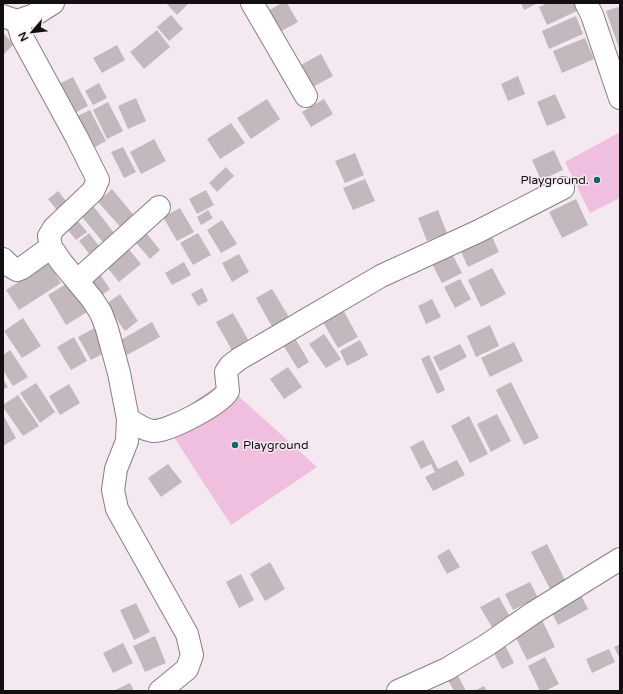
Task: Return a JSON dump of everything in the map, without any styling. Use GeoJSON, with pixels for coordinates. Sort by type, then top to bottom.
{"type":"FeatureCollection","features":[{"type":"Feature","properties":{"kind":"street"},"geometry":{"type":"LineString","coordinates":[[53,3],[34,15],[10,18],[22,37],[77,138],[98,180],[93,191],[54,228],[49,236],[51,247],[92,298],[101,313],[107,329],[120,373],[128,419],[127,441],[116,469],[113,490],[118,509],[187,634],[192,656],[187,669],[160,691]]}},
{"type":"Feature","properties":{"kind":"street"},"geometry":{"type":"LineString","coordinates":[[252,3],[306,96]]}},
{"type":"Feature","properties":{"kind":"street"},"geometry":{"type":"LineString","coordinates":[[586,3],[592,15],[620,98]]}},
{"type":"Feature","properties":{"kind":"street"},"geometry":{"type":"LineString","coordinates":[[128,419],[143,429],[152,431],[165,430],[180,424],[216,402],[228,391],[226,372],[230,366],[239,359],[381,276],[479,231],[563,188]]}},
{"type":"Feature","properties":{"kind":"street"},"geometry":{"type":"LineString","coordinates":[[77,281],[159,207]]}},
{"type":"Feature","properties":{"kind":"street"},"geometry":{"type":"LineString","coordinates":[[8,270],[22,268],[51,247]]}},
{"type":"Feature","properties":{"kind":"street"},"geometry":{"type":"LineString","coordinates":[[398,691],[447,669],[620,559]]}},
{"type":"Feature","properties":{"kind":"shaded area","name":"Playground."},"geometry":{"type":"Polygon","coordinates":[[[620,132],[620,198],[590,213],[565,162],[620,132]]]}},
{"type":"Feature","properties":{"kind":"shaded area","name":"Playground"},"geometry":{"type":"Polygon","coordinates":[[[223,382],[317,467],[231,525],[164,422],[223,382]]]}},
{"type":"Feature","properties":{"kind":"building"},"geometry":{"type":"Polygon","coordinates":[[[166,3],[189,3],[177,15],[166,3]]]}},
{"type":"Feature","properties":{"kind":"building"},"geometry":{"type":"Polygon","coordinates":[[[282,3],[287,3],[298,22],[278,33],[266,12],[282,3]]]}},
{"type":"Feature","properties":{"kind":"building"},"geometry":{"type":"Polygon","coordinates":[[[521,3],[538,3],[524,10],[521,3]]]}},
{"type":"Feature","properties":{"kind":"building"},"geometry":{"type":"Polygon","coordinates":[[[548,3],[576,3],[579,10],[547,25],[539,7],[548,3]]]}},
{"type":"Feature","properties":{"kind":"building"},"geometry":{"type":"Polygon","coordinates":[[[618,7],[620,11],[620,51],[606,11],[618,7]]]}},
{"type":"Feature","properties":{"kind":"building"},"geometry":{"type":"Polygon","coordinates":[[[171,15],[183,29],[169,41],[157,27],[171,15]]]}},
{"type":"Feature","properties":{"kind":"building"},"geometry":{"type":"Polygon","coordinates":[[[576,16],[583,34],[549,49],[542,31],[576,16]]]}},
{"type":"Feature","properties":{"kind":"building"},"geometry":{"type":"Polygon","coordinates":[[[157,30],[170,47],[144,69],[130,52],[157,30]]]}},
{"type":"Feature","properties":{"kind":"building"},"geometry":{"type":"Polygon","coordinates":[[[3,33],[14,44],[4,54],[3,54],[3,33]]]}},
{"type":"Feature","properties":{"kind":"building"},"geometry":{"type":"Polygon","coordinates":[[[585,38],[594,59],[562,73],[553,51],[585,38]]]}},
{"type":"Feature","properties":{"kind":"building"},"geometry":{"type":"Polygon","coordinates":[[[117,45],[125,60],[102,73],[93,58],[117,45]]]}},
{"type":"Feature","properties":{"kind":"building"},"geometry":{"type":"Polygon","coordinates":[[[321,54],[333,76],[309,89],[297,67],[321,54]]]}},
{"type":"Feature","properties":{"kind":"building"},"geometry":{"type":"Polygon","coordinates":[[[518,76],[525,94],[508,101],[501,84],[518,76]]]}},
{"type":"Feature","properties":{"kind":"building"},"geometry":{"type":"Polygon","coordinates":[[[73,77],[88,106],[69,116],[53,87],[73,77]]]}},
{"type":"Feature","properties":{"kind":"building"},"geometry":{"type":"Polygon","coordinates":[[[99,83],[107,98],[93,105],[85,91],[99,83]]]}},
{"type":"Feature","properties":{"kind":"building"},"geometry":{"type":"Polygon","coordinates":[[[555,94],[566,118],[547,126],[537,102],[555,94]]]}},
{"type":"Feature","properties":{"kind":"building"},"geometry":{"type":"Polygon","coordinates":[[[136,98],[146,121],[128,129],[118,106],[136,98]]]}},
{"type":"Feature","properties":{"kind":"building"},"geometry":{"type":"Polygon","coordinates":[[[267,99],[280,119],[251,139],[237,118],[267,99]]]}},
{"type":"Feature","properties":{"kind":"building"},"geometry":{"type":"Polygon","coordinates":[[[324,99],[333,114],[311,127],[302,112],[324,99]]]}},
{"type":"Feature","properties":{"kind":"building"},"geometry":{"type":"Polygon","coordinates":[[[108,102],[123,131],[107,139],[93,110],[108,102]]]}},
{"type":"Feature","properties":{"kind":"building"},"geometry":{"type":"Polygon","coordinates":[[[90,110],[106,141],[88,151],[71,119],[90,110]]]}},
{"type":"Feature","properties":{"kind":"building"},"geometry":{"type":"Polygon","coordinates":[[[231,123],[245,143],[220,159],[207,139],[231,123]]]}},
{"type":"Feature","properties":{"kind":"building"},"geometry":{"type":"Polygon","coordinates":[[[154,139],[166,161],[141,174],[130,152],[154,139]]]}},
{"type":"Feature","properties":{"kind":"building"},"geometry":{"type":"Polygon","coordinates":[[[123,147],[136,172],[124,178],[111,152],[123,147]]]}},
{"type":"Feature","properties":{"kind":"building"},"geometry":{"type":"Polygon","coordinates":[[[554,150],[563,170],[541,180],[532,160],[554,150]]]}},
{"type":"Feature","properties":{"kind":"building"},"geometry":{"type":"Polygon","coordinates":[[[355,153],[364,175],[345,183],[335,161],[355,153]]]}},
{"type":"Feature","properties":{"kind":"building"},"geometry":{"type":"Polygon","coordinates":[[[226,167],[234,176],[217,192],[209,183],[226,167]]]}},
{"type":"Feature","properties":{"kind":"building"},"geometry":{"type":"Polygon","coordinates":[[[365,179],[375,201],[353,210],[343,188],[365,179]]]}},
{"type":"Feature","properties":{"kind":"building"},"geometry":{"type":"Polygon","coordinates":[[[112,189],[137,219],[124,231],[98,202],[112,189]]]}},
{"type":"Feature","properties":{"kind":"building"},"geometry":{"type":"Polygon","coordinates":[[[206,190],[214,205],[197,214],[189,199],[206,190]]]}},
{"type":"Feature","properties":{"kind":"building"},"geometry":{"type":"Polygon","coordinates":[[[58,191],[70,206],[60,214],[48,199],[58,191]]]}},
{"type":"Feature","properties":{"kind":"building"},"geometry":{"type":"Polygon","coordinates":[[[576,199],[588,225],[562,238],[549,212],[576,199]]]}},
{"type":"Feature","properties":{"kind":"building"},"geometry":{"type":"Polygon","coordinates":[[[94,207],[118,238],[107,247],[82,217],[94,207]]]}},
{"type":"Feature","properties":{"kind":"building"},"geometry":{"type":"Polygon","coordinates":[[[180,208],[194,232],[177,241],[163,217],[180,208]]]}},
{"type":"Feature","properties":{"kind":"building"},"geometry":{"type":"Polygon","coordinates":[[[208,210],[213,218],[201,225],[197,217],[208,210]]]}},
{"type":"Feature","properties":{"kind":"building"},"geometry":{"type":"Polygon","coordinates":[[[438,210],[447,233],[427,241],[418,218],[438,210]]]}},
{"type":"Feature","properties":{"kind":"building"},"geometry":{"type":"Polygon","coordinates":[[[77,220],[87,232],[76,240],[67,229],[77,220]]]}},
{"type":"Feature","properties":{"kind":"building"},"geometry":{"type":"Polygon","coordinates":[[[222,220],[237,244],[221,253],[207,230],[222,220]]]}},
{"type":"Feature","properties":{"kind":"building"},"geometry":{"type":"Polygon","coordinates":[[[143,229],[160,250],[150,259],[132,238],[143,229]]]}},
{"type":"Feature","properties":{"kind":"building"},"geometry":{"type":"Polygon","coordinates":[[[490,232],[499,252],[468,267],[459,247],[490,232]]]}},
{"type":"Feature","properties":{"kind":"building"},"geometry":{"type":"Polygon","coordinates":[[[89,233],[102,250],[92,257],[79,241],[89,233]]]}},
{"type":"Feature","properties":{"kind":"building"},"geometry":{"type":"Polygon","coordinates":[[[198,233],[211,255],[193,265],[180,243],[198,233]]]}},
{"type":"Feature","properties":{"kind":"building"},"geometry":{"type":"Polygon","coordinates":[[[127,247],[141,264],[119,282],[105,265],[127,247]]]}},
{"type":"Feature","properties":{"kind":"building"},"geometry":{"type":"Polygon","coordinates":[[[450,250],[462,273],[442,283],[430,260],[450,250]]]}},
{"type":"Feature","properties":{"kind":"building"},"geometry":{"type":"Polygon","coordinates":[[[239,254],[249,272],[232,282],[222,263],[239,254]]]}},
{"type":"Feature","properties":{"kind":"building"},"geometry":{"type":"Polygon","coordinates":[[[184,262],[191,275],[172,285],[165,273],[184,262]]]}},
{"type":"Feature","properties":{"kind":"building"},"geometry":{"type":"Polygon","coordinates":[[[48,263],[61,283],[19,310],[6,290],[48,263]]]}},
{"type":"Feature","properties":{"kind":"building"},"geometry":{"type":"Polygon","coordinates":[[[492,268],[506,294],[481,307],[468,280],[492,268]]]}},
{"type":"Feature","properties":{"kind":"building"},"geometry":{"type":"Polygon","coordinates":[[[99,273],[110,289],[98,298],[87,282],[99,273]]]}},
{"type":"Feature","properties":{"kind":"building"},"geometry":{"type":"Polygon","coordinates":[[[460,279],[471,299],[455,308],[444,287],[460,279]]]}},
{"type":"Feature","properties":{"kind":"building"},"geometry":{"type":"Polygon","coordinates":[[[71,281],[89,311],[66,325],[48,295],[71,281]]]}},
{"type":"Feature","properties":{"kind":"building"},"geometry":{"type":"Polygon","coordinates":[[[202,288],[208,301],[198,306],[191,294],[202,288]]]}},
{"type":"Feature","properties":{"kind":"building"},"geometry":{"type":"Polygon","coordinates":[[[272,289],[292,322],[275,332],[256,298],[272,289]]]}},
{"type":"Feature","properties":{"kind":"building"},"geometry":{"type":"Polygon","coordinates":[[[120,294],[138,321],[125,331],[106,304],[120,294]]]}},
{"type":"Feature","properties":{"kind":"building"},"geometry":{"type":"Polygon","coordinates":[[[432,299],[441,317],[426,324],[418,306],[432,299]]]}},
{"type":"Feature","properties":{"kind":"building"},"geometry":{"type":"Polygon","coordinates":[[[341,306],[358,337],[338,348],[320,317],[341,306]]]}},
{"type":"Feature","properties":{"kind":"building"},"geometry":{"type":"Polygon","coordinates":[[[233,313],[250,343],[233,352],[216,322],[233,313]]]}},
{"type":"Feature","properties":{"kind":"building"},"geometry":{"type":"Polygon","coordinates":[[[23,318],[41,346],[22,358],[4,331],[23,318]]]}},
{"type":"Feature","properties":{"kind":"building"},"geometry":{"type":"Polygon","coordinates":[[[152,322],[160,337],[127,355],[119,341],[152,322]]]}},
{"type":"Feature","properties":{"kind":"building"},"geometry":{"type":"Polygon","coordinates":[[[490,325],[499,346],[476,357],[467,336],[490,325]]]}},
{"type":"Feature","properties":{"kind":"building"},"geometry":{"type":"Polygon","coordinates":[[[98,326],[110,350],[91,360],[78,337],[98,326]]]}},
{"type":"Feature","properties":{"kind":"building"},"geometry":{"type":"Polygon","coordinates":[[[292,333],[309,362],[298,369],[280,340],[292,333]]]}},
{"type":"Feature","properties":{"kind":"building"},"geometry":{"type":"Polygon","coordinates":[[[324,334],[341,359],[326,368],[309,344],[324,334]]]}},
{"type":"Feature","properties":{"kind":"building"},"geometry":{"type":"Polygon","coordinates":[[[74,337],[87,361],[71,370],[57,347],[74,337]]]}},
{"type":"Feature","properties":{"kind":"building"},"geometry":{"type":"Polygon","coordinates":[[[360,340],[368,355],[347,366],[340,351],[360,340]]]}},
{"type":"Feature","properties":{"kind":"building"},"geometry":{"type":"Polygon","coordinates":[[[514,342],[523,361],[490,377],[481,358],[514,342]]]}},
{"type":"Feature","properties":{"kind":"building"},"geometry":{"type":"Polygon","coordinates":[[[460,344],[467,357],[440,371],[433,357],[460,344]]]}},
{"type":"Feature","properties":{"kind":"building"},"geometry":{"type":"Polygon","coordinates":[[[10,350],[28,377],[13,386],[3,370],[3,355],[10,350]]]}},
{"type":"Feature","properties":{"kind":"building"},"geometry":{"type":"Polygon","coordinates":[[[429,355],[445,390],[437,394],[421,359],[429,355]]]}},
{"type":"Feature","properties":{"kind":"building"},"geometry":{"type":"Polygon","coordinates":[[[288,367],[302,387],[284,399],[270,379],[288,367]]]}},
{"type":"Feature","properties":{"kind":"building"},"geometry":{"type":"Polygon","coordinates":[[[3,379],[8,387],[3,390],[3,379]]]}},
{"type":"Feature","properties":{"kind":"building"},"geometry":{"type":"Polygon","coordinates":[[[511,382],[539,438],[524,445],[496,390],[511,382]]]}},
{"type":"Feature","properties":{"kind":"building"},"geometry":{"type":"Polygon","coordinates":[[[36,383],[55,412],[40,423],[20,393],[36,383]]]}},
{"type":"Feature","properties":{"kind":"building"},"geometry":{"type":"Polygon","coordinates":[[[69,384],[80,403],[60,415],[49,396],[69,384]]]}},
{"type":"Feature","properties":{"kind":"building"},"geometry":{"type":"Polygon","coordinates":[[[18,395],[39,426],[23,436],[3,407],[3,405],[18,395]]]}},
{"type":"Feature","properties":{"kind":"building"},"geometry":{"type":"Polygon","coordinates":[[[497,414],[511,441],[491,452],[477,424],[497,414]]]}},
{"type":"Feature","properties":{"kind":"building"},"geometry":{"type":"Polygon","coordinates":[[[3,415],[16,438],[3,446],[3,415]]]}},
{"type":"Feature","properties":{"kind":"building"},"geometry":{"type":"Polygon","coordinates":[[[469,416],[488,454],[470,463],[451,426],[469,416]]]}},
{"type":"Feature","properties":{"kind":"building"},"geometry":{"type":"Polygon","coordinates":[[[423,440],[438,469],[457,460],[465,475],[433,491],[425,477],[435,472],[431,464],[421,469],[410,447],[423,440]]]}},
{"type":"Feature","properties":{"kind":"building"},"geometry":{"type":"Polygon","coordinates":[[[168,464],[182,482],[161,497],[148,478],[168,464]]]}},
{"type":"Feature","properties":{"kind":"building"},"geometry":{"type":"Polygon","coordinates":[[[547,544],[566,582],[550,589],[531,552],[547,544]]]}},
{"type":"Feature","properties":{"kind":"building"},"geometry":{"type":"Polygon","coordinates":[[[449,549],[460,567],[447,574],[437,556],[449,549]]]}},
{"type":"Feature","properties":{"kind":"building"},"geometry":{"type":"Polygon","coordinates":[[[270,562],[285,589],[265,601],[250,574],[270,562]]]}},
{"type":"Feature","properties":{"kind":"building"},"geometry":{"type":"Polygon","coordinates":[[[241,574],[254,600],[239,608],[226,582],[241,574]]]}},
{"type":"Feature","properties":{"kind":"building"},"geometry":{"type":"Polygon","coordinates":[[[530,582],[538,598],[513,610],[505,594],[530,582]]]}},
{"type":"Feature","properties":{"kind":"building"},"geometry":{"type":"Polygon","coordinates":[[[579,591],[588,609],[558,625],[549,607],[579,591]]]}},
{"type":"Feature","properties":{"kind":"building"},"geometry":{"type":"Polygon","coordinates":[[[499,597],[514,624],[496,634],[480,607],[499,597]]]}},
{"type":"Feature","properties":{"kind":"building"},"geometry":{"type":"Polygon","coordinates":[[[136,603],[150,632],[134,640],[120,610],[136,603]]]}},
{"type":"Feature","properties":{"kind":"building"},"geometry":{"type":"Polygon","coordinates":[[[542,620],[555,647],[527,660],[514,634],[542,620]]]}},
{"type":"Feature","properties":{"kind":"building"},"geometry":{"type":"Polygon","coordinates":[[[155,636],[166,663],[145,672],[133,646],[155,636]]]}},
{"type":"Feature","properties":{"kind":"building"},"geometry":{"type":"Polygon","coordinates":[[[123,643],[133,663],[113,673],[103,653],[123,643]]]}},
{"type":"Feature","properties":{"kind":"building"},"geometry":{"type":"Polygon","coordinates":[[[504,643],[514,663],[502,669],[492,649],[504,643]]]}},
{"type":"Feature","properties":{"kind":"building"},"geometry":{"type":"Polygon","coordinates":[[[620,644],[620,659],[614,647],[620,644]]]}},
{"type":"Feature","properties":{"kind":"building"},"geometry":{"type":"Polygon","coordinates":[[[609,649],[615,662],[592,673],[586,659],[609,649]]]}},
{"type":"Feature","properties":{"kind":"building"},"geometry":{"type":"Polygon","coordinates":[[[545,657],[559,684],[545,691],[540,691],[528,666],[545,657]]]}},
{"type":"Feature","properties":{"kind":"building"},"geometry":{"type":"Polygon","coordinates":[[[457,674],[466,691],[454,691],[448,680],[457,674]]]}},
{"type":"Feature","properties":{"kind":"building"},"geometry":{"type":"Polygon","coordinates":[[[130,683],[134,691],[113,691],[130,683]]]}},
{"type":"Feature","properties":{"kind":"building"},"geometry":{"type":"Polygon","coordinates":[[[484,686],[487,691],[474,691],[484,686]]]}},
{"type":"Feature","properties":{"kind":"place","name":"Playground."},"geometry":{"type":"Point","coordinates":[597,180]}},
{"type":"Feature","properties":{"kind":"place","name":"Playground"},"geometry":{"type":"Point","coordinates":[235,445]}}]}
